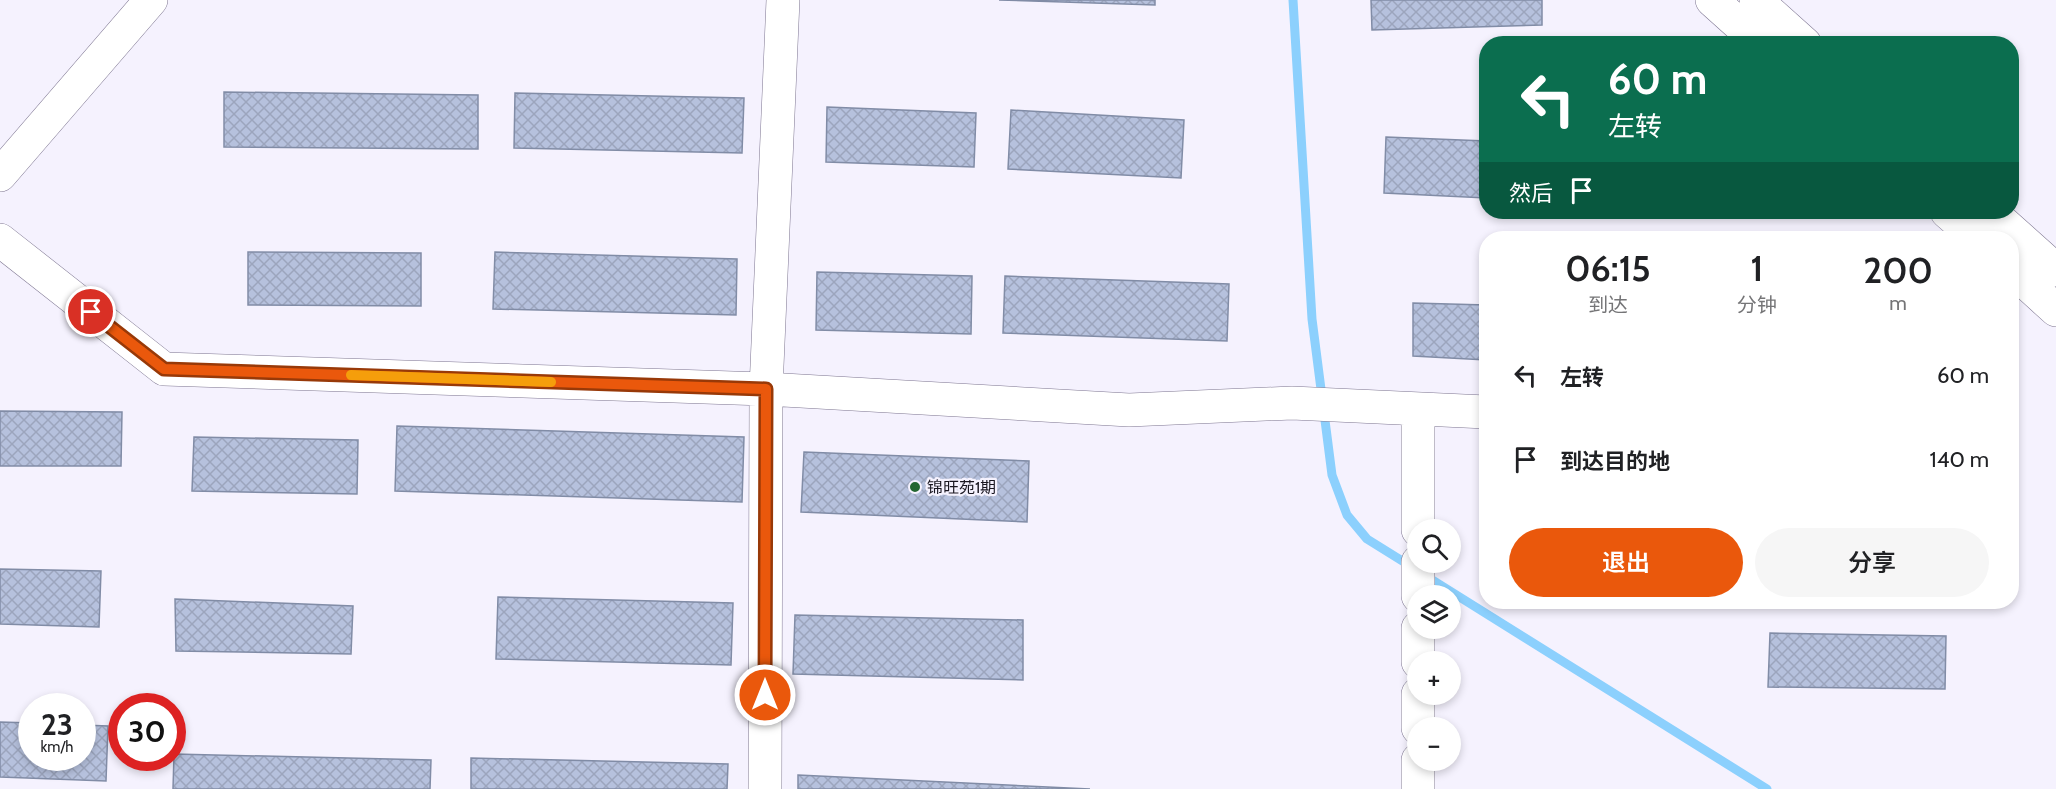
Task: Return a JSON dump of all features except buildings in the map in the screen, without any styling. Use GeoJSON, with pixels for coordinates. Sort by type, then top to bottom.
{"type":"FeatureCollection","features":[{"type":"Feature","properties":{"kind":"street"},"geometry":{"type":"LineString","coordinates":[[0,175],[151,0]]}},
{"type":"Feature","properties":{"kind":"street"},"geometry":{"type":"LineString","coordinates":[[765,789],[766,389],[783,0]]}},
{"type":"Feature","properties":{"kind":"street"},"geometry":{"type":"LineString","coordinates":[[1712,0],[1752,36]]}},
{"type":"Feature","properties":{"kind":"street"},"geometry":{"type":"LineString","coordinates":[[1756,0],[1795,36]]}},
{"type":"Feature","properties":{"kind":"street"},"geometry":{"type":"LineString","coordinates":[[1955,219],[1969,231]]}},
{"type":"Feature","properties":{"kind":"street"},"geometry":{"type":"LineString","coordinates":[[1999,219],[2012,231]]}},
{"type":"Feature","properties":{"kind":"street"},"geometry":{"type":"LineString","coordinates":[[2019,237],[2056,270]]}},
{"type":"Feature","properties":{"kind":"street"},"geometry":{"type":"LineString","coordinates":[[0,240],[164,369],[766,389],[1129,410],[1292,403],[1479,412]]}},
{"type":"Feature","properties":{"kind":"street"},"geometry":{"type":"LineString","coordinates":[[2019,276],[2056,310]]}},
{"type":"Feature","properties":{"kind":"street"},"geometry":{"type":"LineString","coordinates":[[1418,410],[1419,519]]}},
{"type":"Feature","properties":{"kind":"street"},"geometry":{"type":"LineString","coordinates":[[1418,771],[1418,789]]}},
{"type":"Feature","properties":{"kind":"waterway"},"geometry":{"type":"LineString","coordinates":[[1293,0],[1312,319],[1332,475],[1347,515],[1367,539],[1407,564]]}},
{"type":"Feature","properties":{"kind":"waterway"},"geometry":{"type":"LineString","coordinates":[[1426,576],[1767,789]]}},
{"type":"Feature","properties":{"kind":"slow traffic"},"geometry":{"type":"LineString","coordinates":[[351,375],[551,382]]}},
{"type":"Feature","properties":{"kind":"place","name":"锦旺苑1期"},"geometry":{"type":"Point","coordinates":[915,487]}},
{"type":"Feature","properties":{"kind":"route"},"geometry":{"type":"LineString","coordinates":[[91,312],[164,369],[766,389],[765,695]]}}]}
